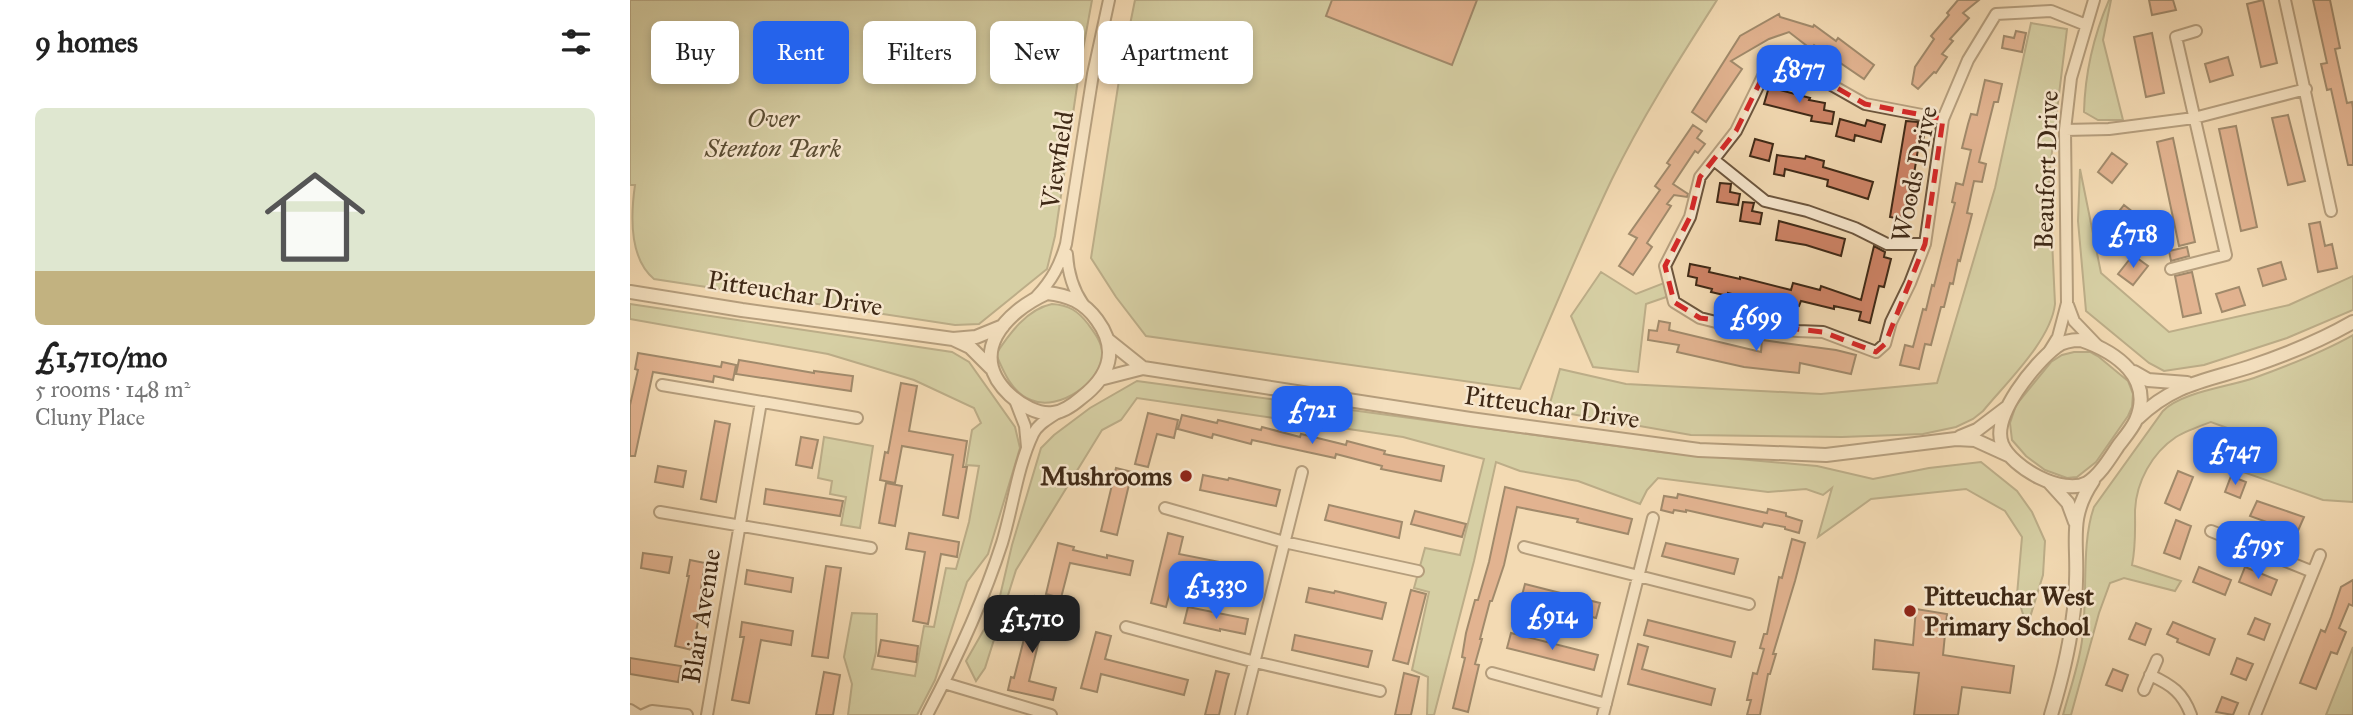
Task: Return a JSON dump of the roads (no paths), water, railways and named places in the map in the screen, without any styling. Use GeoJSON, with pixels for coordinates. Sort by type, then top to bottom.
{"type":"FeatureCollection","features":[{"type":"Feature","properties":{"kind":"street","name":"Viewfield"},"geometry":{"type":"LineString","coordinates":[[1036,298],[1056,273],[1066,244],[1093,75],[1109,0]]}},
{"type":"Feature","properties":{"kind":"street","name":"Beaufort Drive"},"geometry":{"type":"LineString","coordinates":[[2046,356],[2058,337],[2067,303],[2065,130],[2071,78],[2094,0]]}},
{"type":"Feature","properties":{"kind":"street"},"geometry":{"type":"LineString","coordinates":[[2285,0],[2331,211]]}},
{"type":"Feature","properties":{"kind":"street","name":"Woods Drive"},"geometry":{"type":"LineString","coordinates":[[1714,160],[1700,177],[1690,217],[1665,266],[1674,302],[1700,318],[1736,325],[1823,332],[1876,352],[1885,344],[1891,322],[1910,284],[1925,244],[1943,119],[1968,60],[1996,14],[2051,11],[2086,25]]}},
{"type":"Feature","properties":{"kind":"street"},"geometry":{"type":"LineString","coordinates":[[2171,269],[2226,255],[2176,37],[2196,31]]}},
{"type":"Feature","properties":{"kind":"street"},"geometry":{"type":"LineString","coordinates":[[1925,244],[1887,244],[1855,228],[1807,211],[1765,201],[1714,160],[1736,131],[1766,70],[1798,66],[1866,104],[1943,119]]}},
{"type":"Feature","properties":{"kind":"street"},"geometry":{"type":"LineString","coordinates":[[2065,130],[2109,129],[2194,118],[2306,89]]}},
{"type":"Feature","properties":{"kind":"street","name":"Viewfield"},"geometry":{"type":"LineString","coordinates":[[1066,244],[1073,289],[1084,306]]}},
{"type":"Feature","properties":{"kind":"street","name":"Pitteuchar Drive"},"geometry":{"type":"LineString","coordinates":[[630,292],[953,339],[976,337],[1003,326]]}},
{"type":"Feature","properties":{"kind":"street"},"geometry":{"type":"LineString","coordinates":[[927,715],[987,585],[1002,544],[1027,447],[1035,430],[1078,401],[1105,373],[1110,347],[1095,317],[1084,306],[1063,295],[1047,293],[1036,298],[1003,326],[990,346],[989,359],[1003,388],[1015,400],[1037,411],[1057,413]]}},
{"type":"Feature","properties":{"kind":"street"},"geometry":{"type":"LineString","coordinates":[[2067,303],[2074,321],[2098,346],[2130,370],[2148,380],[2190,383]]}},
{"type":"Feature","properties":{"kind":"street"},"geometry":{"type":"LineString","coordinates":[[2051,715],[2062,678],[2072,625],[2076,581],[2075,522],[2083,495],[2136,421],[2158,401],[2190,383],[2285,354],[2353,322]]}},
{"type":"Feature","properties":{"kind":"street","name":"Pitteuchar Drive"},"geometry":{"type":"LineString","coordinates":[[953,339],[970,347],[993,370]]}},
{"type":"Feature","properties":{"kind":"street","name":"Pitteuchar Drive"},"geometry":{"type":"LineString","coordinates":[[1108,340],[1143,368]]}},
{"type":"Feature","properties":{"kind":"street"},"geometry":{"type":"LineString","coordinates":[[2098,346],[2081,340],[2058,345],[2046,356],[2008,406],[1999,431],[2008,455],[2022,468],[2048,481],[2073,486],[2086,484],[2098,474]]}},
{"type":"Feature","properties":{"kind":"street","name":"Pitteuchar Drive"},"geometry":{"type":"LineString","coordinates":[[1100,379],[1143,368],[1469,419],[1699,450],[1826,454],[1956,439],[1975,440],[2008,455]]}},
{"type":"Feature","properties":{"kind":"street"},"geometry":{"type":"LineString","coordinates":[[2130,370],[2140,384],[2136,421]]}},
{"type":"Feature","properties":{"kind":"street"},"geometry":{"type":"LineString","coordinates":[[663,385],[857,418]]}},
{"type":"Feature","properties":{"kind":"street"},"geometry":{"type":"LineString","coordinates":[[1015,400],[1025,426],[1027,447]]}},
{"type":"Feature","properties":{"kind":"street","name":"Blair Avenue"},"geometry":{"type":"LineString","coordinates":[[707,715],[761,402]]}},
{"type":"Feature","properties":{"kind":"street","name":"Pitteuchar Drive"},"geometry":{"type":"LineString","coordinates":[[1956,439],[1983,425],[2008,406]]}},
{"type":"Feature","properties":{"kind":"street"},"geometry":{"type":"LineString","coordinates":[[1241,715],[1302,472]]}},
{"type":"Feature","properties":{"kind":"street"},"geometry":{"type":"LineString","coordinates":[[2048,481],[2068,503],[2075,522]]}},
{"type":"Feature","properties":{"kind":"street"},"geometry":{"type":"LineString","coordinates":[[1165,508],[1284,542],[1418,571]]}},
{"type":"Feature","properties":{"kind":"street","name":"Blair Avenue"},"geometry":{"type":"LineString","coordinates":[[660,512],[871,548]]}},
{"type":"Feature","properties":{"kind":"street"},"geometry":{"type":"LineString","coordinates":[[1492,673],[1605,710],[1653,518]]}},
{"type":"Feature","properties":{"kind":"street"},"geometry":{"type":"LineString","coordinates":[[2211,531],[2313,572]]}},
{"type":"Feature","properties":{"kind":"street"},"geometry":{"type":"LineString","coordinates":[[1524,547],[1749,604]]}},
{"type":"Feature","properties":{"kind":"street"},"geometry":{"type":"LineString","coordinates":[[2255,715],[2320,555]]}},
{"type":"Feature","properties":{"kind":"street"},"geometry":{"type":"LineString","coordinates":[[1126,627],[1255,662],[1380,691]]}},
{"type":"Feature","properties":{"kind":"street"},"geometry":{"type":"LineString","coordinates":[[2144,690],[2157,660]]}},
{"type":"Feature","properties":{"kind":"street"},"geometry":{"type":"LineString","coordinates":[[2150,675],[2179,691],[2186,700],[2191,715]]}},
{"type":"Feature","properties":{"kind":"street"},"geometry":{"type":"LineString","coordinates":[[944,683],[1051,715]]}},
{"type":"Feature","properties":{"kind":"street"},"geometry":{"type":"LineString","coordinates":[[630,710],[638,715]]}},
{"type":"Feature","properties":{"kind":"street","name":"Blair Avenue"},"geometry":{"type":"LineString","coordinates":[[643,715],[660,711],[687,715]]}},
{"type":"Feature","properties":{"kind":"place","name":"Mushrooms"},"geometry":{"type":"Point","coordinates":[1186,476]}},
{"type":"Feature","properties":{"kind":"place","name":"Pitteuchar West Primary School"},"geometry":{"type":"Point","coordinates":[1910,611]}},
{"type":"Feature","properties":{"kind":"park label","name":"Over Stenton Park"},"geometry":{"type":"Point","coordinates":[773,133]}}]}
